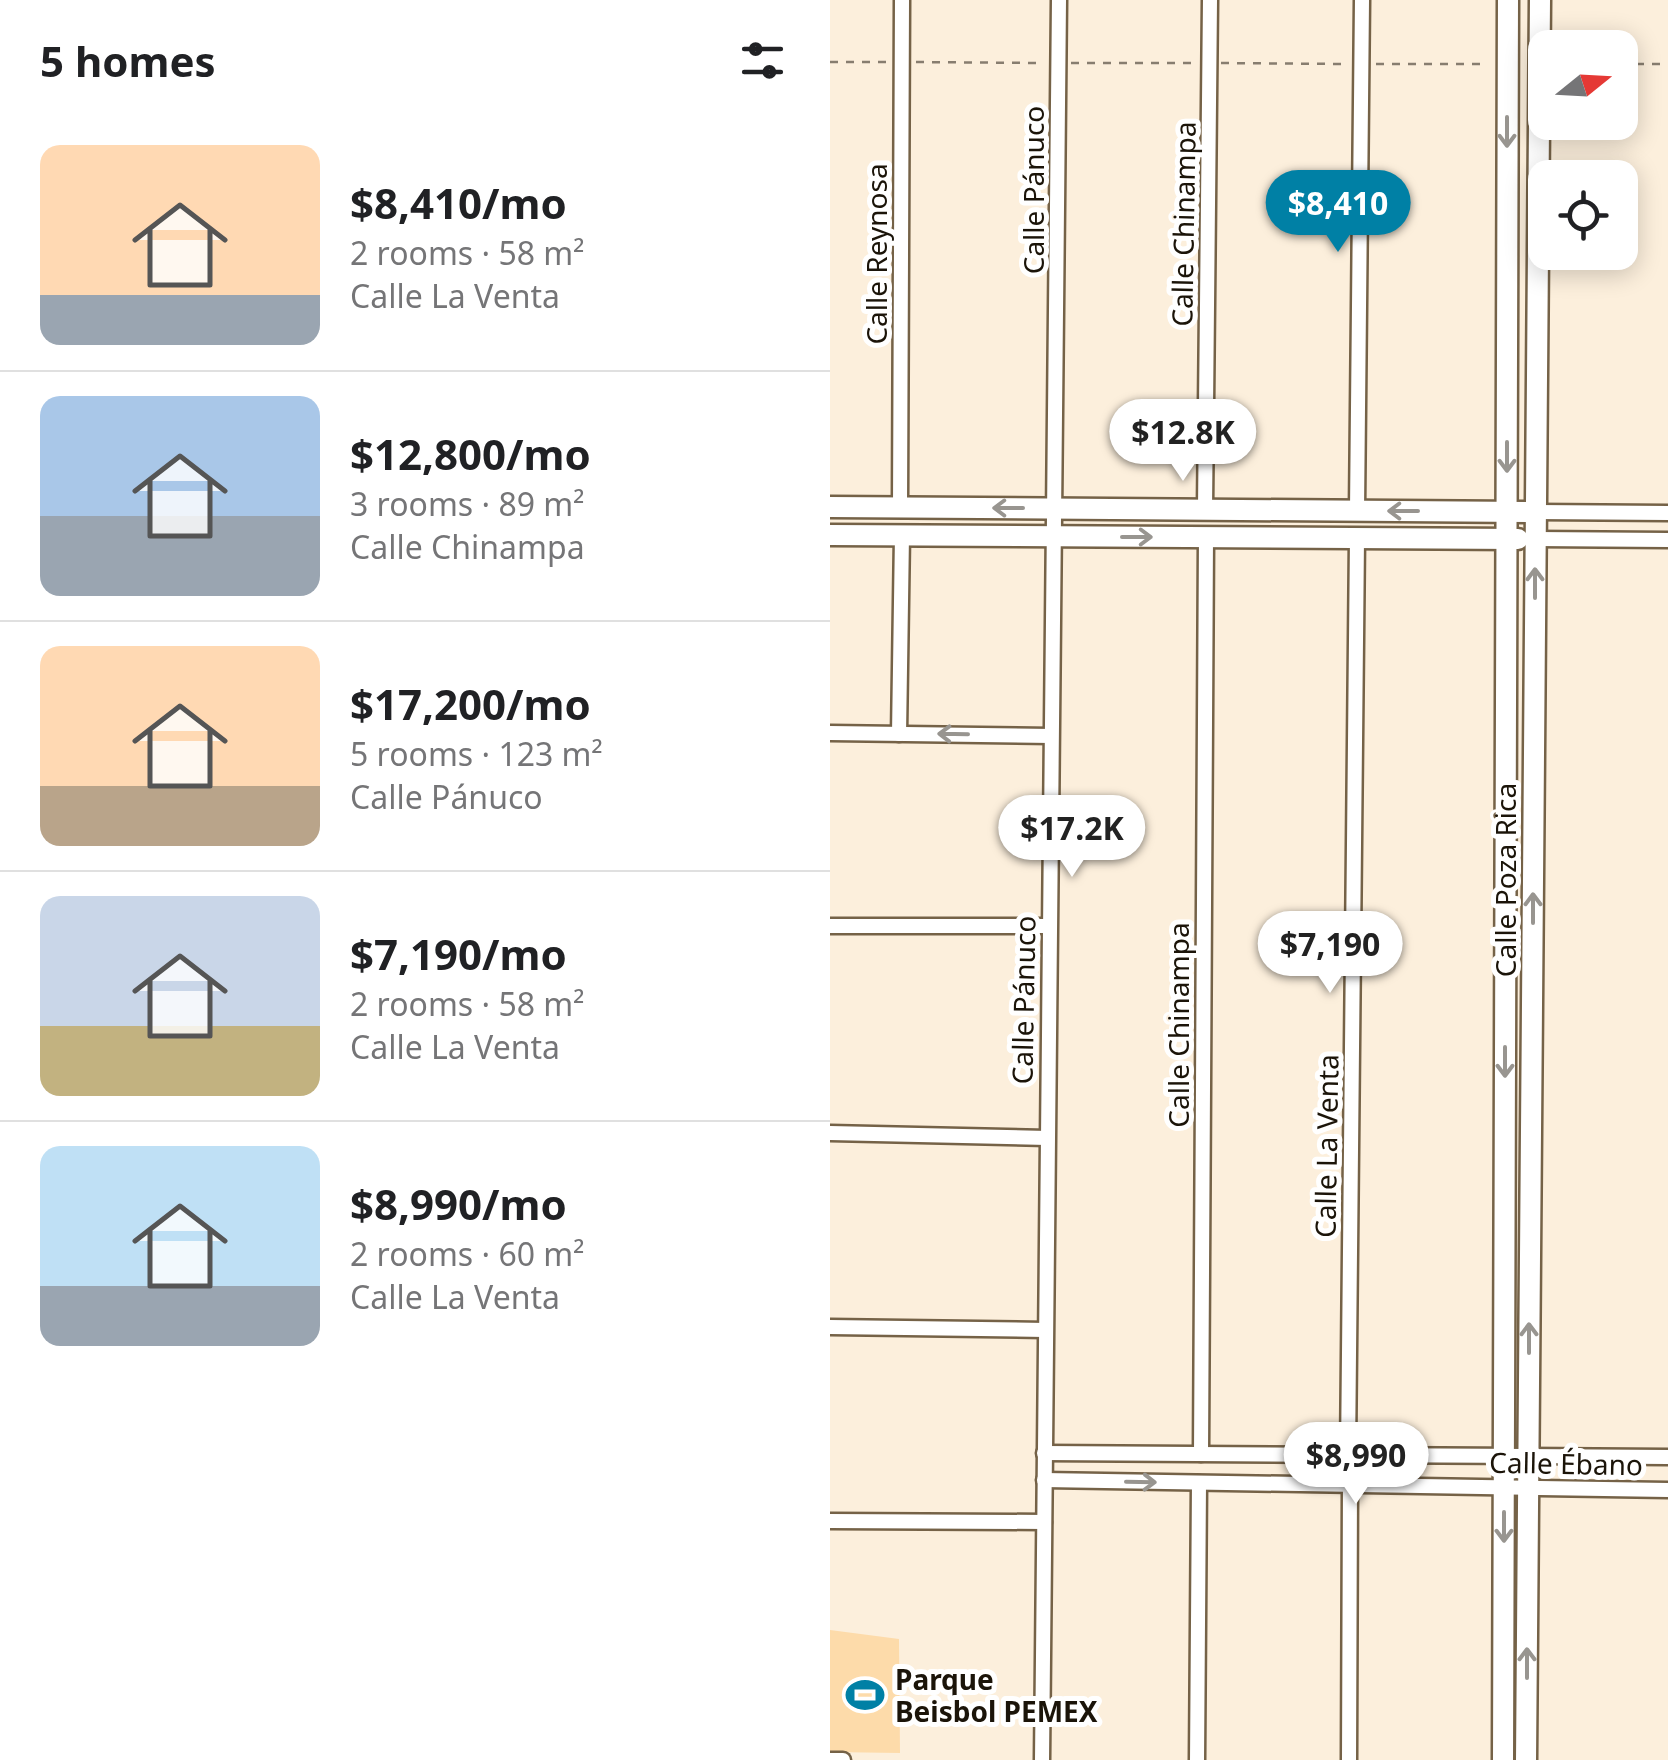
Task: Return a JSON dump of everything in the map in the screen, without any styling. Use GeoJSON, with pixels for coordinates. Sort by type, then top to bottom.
{"type":"FeatureCollection","features":[{"type":"Feature","properties":{"kind":"street","name":"Calle Reynosa"},"geometry":{"type":"LineString","coordinates":[[900,508],[902,0]]}},
{"type":"Feature","properties":{"kind":"street","name":"Calle Pánuco"},"geometry":{"type":"LineString","coordinates":[[1042,1760],[1059,0]]}},
{"type":"Feature","properties":{"kind":"street","name":"Calle Chinampa"},"geometry":{"type":"LineString","coordinates":[[1205,510],[1210,0]]}},
{"type":"Feature","properties":{"kind":"street"},"geometry":{"type":"LineString","coordinates":[[1357,510],[1362,0]]}},
{"type":"Feature","properties":{"kind":"street","name":"Calle Poza Rica"},"geometry":{"type":"LineString","coordinates":[[1503,1760],[1508,0]]}},
{"type":"Feature","properties":{"kind":"street","name":"Calle Poza Rica"},"geometry":{"type":"LineString","coordinates":[[1539,30],[1540,0]]}},
{"type":"Feature","properties":{"kind":"street"},"geometry":{"type":"LineString","coordinates":[[1507,53],[1528,39]]}},
{"type":"Feature","properties":{"kind":"street"},"geometry":{"type":"LineString","coordinates":[[1507,94],[1528,99]]}},
{"type":"Feature","properties":{"kind":"street","name":"Calle Poza Rica"},"geometry":{"type":"LineString","coordinates":[[1526,1760],[1541,140]]}},
{"type":"Feature","properties":{"kind":"street"},"geometry":{"type":"LineString","coordinates":[[830,507],[1668,512]]}},
{"type":"Feature","properties":{"kind":"street"},"geometry":{"type":"LineString","coordinates":[[830,535],[1668,540]]}},
{"type":"Feature","properties":{"kind":"street"},"geometry":{"type":"LineString","coordinates":[[900,734],[902,535]]}},
{"type":"Feature","properties":{"kind":"street","name":"Calle Chinampa"},"geometry":{"type":"LineString","coordinates":[[1201,1454],[1206,537]]}},
{"type":"Feature","properties":{"kind":"street","name":"Calle La Venta"},"geometry":{"type":"LineString","coordinates":[[1348,1455],[1357,538]]}},
{"type":"Feature","properties":{"kind":"street"},"geometry":{"type":"LineString","coordinates":[[830,733],[1051,736]]}},
{"type":"Feature","properties":{"kind":"street"},"geometry":{"type":"LineString","coordinates":[[830,926],[1049,926]]}},
{"type":"Feature","properties":{"kind":"street"},"geometry":{"type":"LineString","coordinates":[[1505,956],[1519,954],[1532,960]]}},
{"type":"Feature","properties":{"kind":"street"},"geometry":{"type":"LineString","coordinates":[[1505,1012],[1518,1017],[1532,1014]]}},
{"type":"Feature","properties":{"kind":"street"},"geometry":{"type":"LineString","coordinates":[[830,1133],[1047,1138]]}},
{"type":"Feature","properties":{"kind":"street"},"geometry":{"type":"LineString","coordinates":[[830,1327],[1045,1330]]}},
{"type":"Feature","properties":{"kind":"street","name":"Calle Ébano"},"geometry":{"type":"LineString","coordinates":[[1044,1453],[1668,1456]]}},
{"type":"Feature","properties":{"kind":"street","name":"Calle Ébano"},"geometry":{"type":"LineString","coordinates":[[1044,1480],[1668,1490]]}},
{"type":"Feature","properties":{"kind":"street"},"geometry":{"type":"LineString","coordinates":[[1197,1760],[1198,1483]]}},
{"type":"Feature","properties":{"kind":"street"},"geometry":{"type":"LineString","coordinates":[[1349,1760],[1350,1485]]}},
{"type":"Feature","properties":{"kind":"street"},"geometry":{"type":"LineString","coordinates":[[830,1521],[1044,1522]]}},
{"type":"Feature","properties":{"kind":"street"},"geometry":{"type":"LineString","coordinates":[[830,1760],[843,1760]]}},
{"type":"Feature","properties":{"kind":"path"},"geometry":{"type":"LineString","coordinates":[[830,62],[1361,64],[1507,53]]}},
{"type":"Feature","properties":{"kind":"path"},"geometry":{"type":"LineString","coordinates":[[1638,64],[1668,64]]}},
{"type":"Feature","properties":{"kind":"shaded area","name":"Parque Beisbol PEMEX"},"geometry":{"type":"Polygon","coordinates":[[[830,1630],[899,1639],[900,1753],[830,1752],[830,1630]]]}},
{"type":"Feature","properties":{"kind":"place","name":"Parque Beisbol PEMEX"},"geometry":{"type":"Point","coordinates":[865,1695]}}]}
